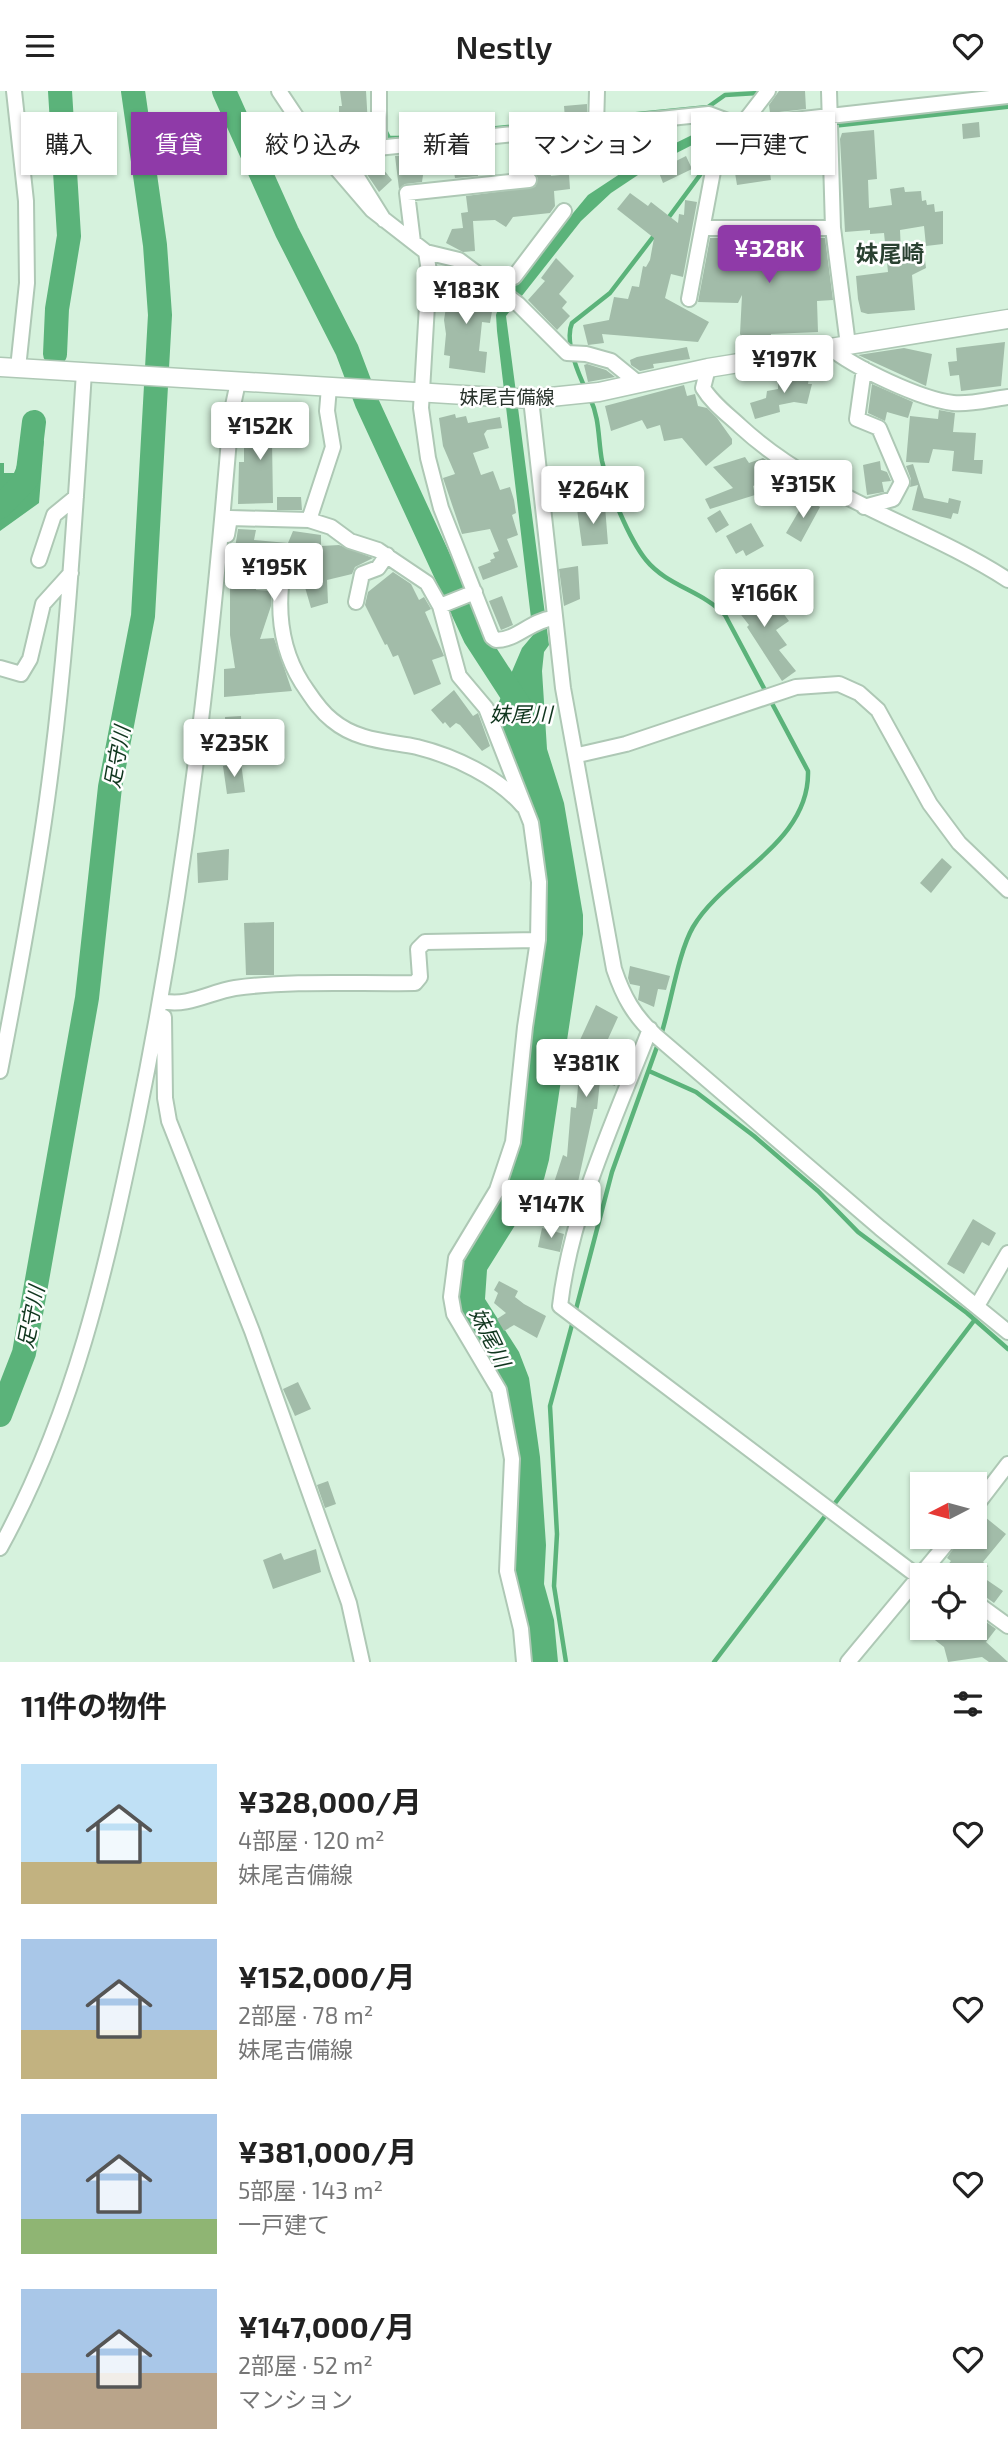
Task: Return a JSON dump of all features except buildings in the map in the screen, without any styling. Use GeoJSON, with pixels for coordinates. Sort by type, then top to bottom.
{"type":"FeatureCollection","features":[{"type":"Feature","properties":{"kind":"main road","name":"妹尾吉備線"},"geometry":{"type":"LineString","coordinates":[[9,368],[526,398],[588,394],[708,368],[1008,319]]}},
{"type":"Feature","properties":{"kind":"street"},"geometry":{"type":"LineString","coordinates":[[9,368],[27,283],[26,201],[14,91]]}},
{"type":"Feature","properties":{"kind":"street"},"geometry":{"type":"LineString","coordinates":[[279,91],[310,139],[372,210],[384,220],[426,252],[459,260],[518,304],[574,355],[611,362],[638,383]]}},
{"type":"Feature","properties":{"kind":"street"},"geometry":{"type":"LineString","coordinates":[[379,91],[379,112]]}},
{"type":"Feature","properties":{"kind":"street"},"geometry":{"type":"LineString","coordinates":[[596,112],[597,91]]}},
{"type":"Feature","properties":{"kind":"street"},"geometry":{"type":"LineString","coordinates":[[748,112],[768,91]]}},
{"type":"Feature","properties":{"kind":"street"},"geometry":{"type":"LineString","coordinates":[[828,112],[829,91]]}},
{"type":"Feature","properties":{"kind":"street"},"geometry":{"type":"LineString","coordinates":[[835,127],[1008,96]]}},
{"type":"Feature","properties":{"kind":"street"},"geometry":{"type":"LineString","coordinates":[[385,145],[509,132]]}},
{"type":"Feature","properties":{"kind":"street"},"geometry":{"type":"LineString","coordinates":[[356,175],[384,220]]}},
{"type":"Feature","properties":{"kind":"street"},"geometry":{"type":"LineString","coordinates":[[689,299],[712,175]]}},
{"type":"Feature","properties":{"kind":"street"},"geometry":{"type":"LineString","coordinates":[[830,175],[833,228],[848,345]]}},
{"type":"Feature","properties":{"kind":"street"},"geometry":{"type":"LineString","coordinates":[[413,242],[407,193],[530,180]]}},
{"type":"Feature","properties":{"kind":"street"},"geometry":{"type":"LineString","coordinates":[[487,281],[514,277],[564,211]]}},
{"type":"Feature","properties":{"kind":"street"},"geometry":{"type":"LineString","coordinates":[[703,229],[833,228]]}},
{"type":"Feature","properties":{"kind":"street"},"geometry":{"type":"LineString","coordinates":[[426,252],[429,271],[421,408],[428,458],[441,508],[472,594],[496,640],[509,638],[543,620]]}},
{"type":"Feature","properties":{"kind":"street"},"geometry":{"type":"LineString","coordinates":[[829,347],[864,369],[934,398],[956,403],[1008,397]]}},
{"type":"Feature","properties":{"kind":"street"},"geometry":{"type":"LineString","coordinates":[[708,368],[703,388],[708,398],[758,443],[822,486],[1008,580]]}},
{"type":"Feature","properties":{"kind":"street"},"geometry":{"type":"LineString","coordinates":[[864,369],[857,419],[879,428],[902,482],[893,499],[864,507]]}},
{"type":"Feature","properties":{"kind":"street"},"geometry":{"type":"LineString","coordinates":[[0,1071],[41,840],[71,573],[87,372]]}},
{"type":"Feature","properties":{"kind":"street"},"geometry":{"type":"LineString","coordinates":[[0,1548],[49,1444],[96,1310],[162,1002],[197,765],[218,566],[233,382]]}},
{"type":"Feature","properties":{"kind":"street"},"geometry":{"type":"LineString","coordinates":[[309,520],[333,447],[327,411],[335,388]]}},
{"type":"Feature","properties":{"kind":"street"},"geometry":{"type":"LineString","coordinates":[[526,398],[543,620],[563,688],[578,755],[614,969],[622,993],[656,1036],[880,1228],[1008,1332]]}},
{"type":"Feature","properties":{"kind":"street"},"geometry":{"type":"LineString","coordinates":[[39,560],[54,515],[76,497]]}},
{"type":"Feature","properties":{"kind":"street"},"geometry":{"type":"LineString","coordinates":[[218,566],[224,552],[230,518],[309,520],[322,523],[351,541],[387,555],[427,583],[443,605],[459,676],[486,708],[526,809],[539,882],[538,940],[524,1027],[513,1142],[497,1190],[456,1258],[452,1297],[454,1314],[499,1390],[512,1459],[507,1570],[521,1629],[524,1662]]}},
{"type":"Feature","properties":{"kind":"street"},"geometry":{"type":"LineString","coordinates":[[356,602],[362,574],[378,568],[387,555]]}},
{"type":"Feature","properties":{"kind":"street"},"geometry":{"type":"LineString","coordinates":[[0,668],[21,674],[30,659],[43,604],[71,573]]}},
{"type":"Feature","properties":{"kind":"street"},"geometry":{"type":"LineString","coordinates":[[281,586],[281,626],[287,651],[310,695],[333,722],[376,742],[421,748],[456,760],[514,795],[526,809]]}},
{"type":"Feature","properties":{"kind":"street"},"geometry":{"type":"LineString","coordinates":[[443,605],[472,594]]}},
{"type":"Feature","properties":{"kind":"street"},"geometry":{"type":"LineString","coordinates":[[578,755],[626,744],[796,687],[838,684],[859,693],[878,710],[930,804],[959,843],[1008,890]]}},
{"type":"Feature","properties":{"kind":"street"},"geometry":{"type":"LineString","coordinates":[[162,1002],[173,1004],[233,989],[415,983],[420,977],[418,949],[425,942],[538,940]]}},
{"type":"Feature","properties":{"kind":"street"},"geometry":{"type":"LineString","coordinates":[[162,1002],[169,1122],[261,1357],[349,1603],[362,1662]]}},
{"type":"Feature","properties":{"kind":"street"},"geometry":{"type":"LineString","coordinates":[[656,1036],[603,1152],[565,1263],[560,1306],[829,1510],[911,1563]]}},
{"type":"Feature","properties":{"kind":"street"},"geometry":{"type":"LineString","coordinates":[[977,1306],[1008,1253]]}},
{"type":"Feature","properties":{"kind":"street"},"geometry":{"type":"LineString","coordinates":[[987,1491],[1008,1464]]}},
{"type":"Feature","properties":{"kind":"street"},"geometry":{"type":"LineString","coordinates":[[848,1662],[910,1594]]}},
{"type":"Feature","properties":{"kind":"street"},"geometry":{"type":"LineString","coordinates":[[987,1611],[1008,1626]]}},
{"type":"Feature","properties":{"kind":"water","name":"妹尾川"},"geometry":{"type":"Polygon","coordinates":[[[1008,99],[1008,109],[835,128],[835,116],[1008,99]]]}},
{"type":"Feature","properties":{"kind":"water","name":"妹尾川"},"geometry":{"type":"Polygon","coordinates":[[[691,135],[691,146],[677,153],[677,142],[691,135]]]}},
{"type":"Feature","properties":{"kind":"water","name":"妹尾川"},"geometry":{"type":"Polygon","coordinates":[[[618,175],[638,175],[611,193],[581,221],[506,316],[549,645],[544,652],[542,671],[547,749],[564,803],[583,915],[583,934],[544,1179],[487,1270],[485,1299],[519,1352],[529,1378],[540,1457],[546,1545],[544,1584],[554,1620],[558,1662],[528,1662],[512,1576],[512,1438],[462,1321],[455,1289],[460,1257],[506,1182],[543,892],[509,751],[495,711],[522,648],[533,635],[496,315],[501,300],[588,195],[618,175]]]}},
{"type":"Feature","properties":{"kind":"water"},"geometry":{"type":"Polygon","coordinates":[[[38,433],[44,441],[39,503],[0,531],[0,463],[4,463],[4,473],[14,473],[27,434],[38,433]]]}},
{"type":"Feature","properties":{"kind":"waterway"},"geometry":{"type":"LineString","coordinates":[[55,354],[57,309],[69,236],[60,91]]}},
{"type":"Feature","properties":{"kind":"waterway","name":"足守川"},"geometry":{"type":"LineString","coordinates":[[0,1415],[24,1353],[87,998],[110,787],[143,616],[160,315],[155,245],[133,91]]}},
{"type":"Feature","properties":{"kind":"waterway"},"geometry":{"type":"LineString","coordinates":[[224,91],[287,232],[347,350],[367,403],[475,637],[523,711]]}},
{"type":"Feature","properties":{"kind":"waterway"},"geometry":{"type":"LineString","coordinates":[[385,130],[389,138],[398,138],[708,107],[725,95],[758,93]]}},
{"type":"Feature","properties":{"kind":"waterway"},"geometry":{"type":"LineString","coordinates":[[666,221],[700,175]]}},
{"type":"Feature","properties":{"kind":"waterway"},"geometry":{"type":"LineString","coordinates":[[586,390],[571,348],[572,323],[610,293],[656,233]]}},
{"type":"Feature","properties":{"kind":"waterway"},"geometry":{"type":"LineString","coordinates":[[590,398],[605,472],[620,513],[639,551],[664,576],[706,600],[725,615],[808,771],[805,796],[795,818],[781,838],[724,890],[693,927],[679,964],[661,1035]]}},
{"type":"Feature","properties":{"kind":"waterway"},"geometry":{"type":"LineString","coordinates":[[0,507],[27,479],[34,422]]}},
{"type":"Feature","properties":{"kind":"waterway"},"geometry":{"type":"LineString","coordinates":[[575,1313],[612,1172],[658,1044]]}},
{"type":"Feature","properties":{"kind":"waterway"},"geometry":{"type":"LineString","coordinates":[[649,1071],[696,1092],[754,1136],[818,1191],[858,1232],[967,1313],[1008,1349]]}},
{"type":"Feature","properties":{"kind":"waterway"},"geometry":{"type":"LineString","coordinates":[[566,1662],[554,1586],[557,1534],[550,1406],[573,1321]]}},
{"type":"Feature","properties":{"kind":"waterway"},"geometry":{"type":"LineString","coordinates":[[714,1662],[973,1322]]}},
{"type":"Feature","properties":{"kind":"district","name":"妹尾崎"},"geometry":{"type":"Point","coordinates":[890,253]}}]}
